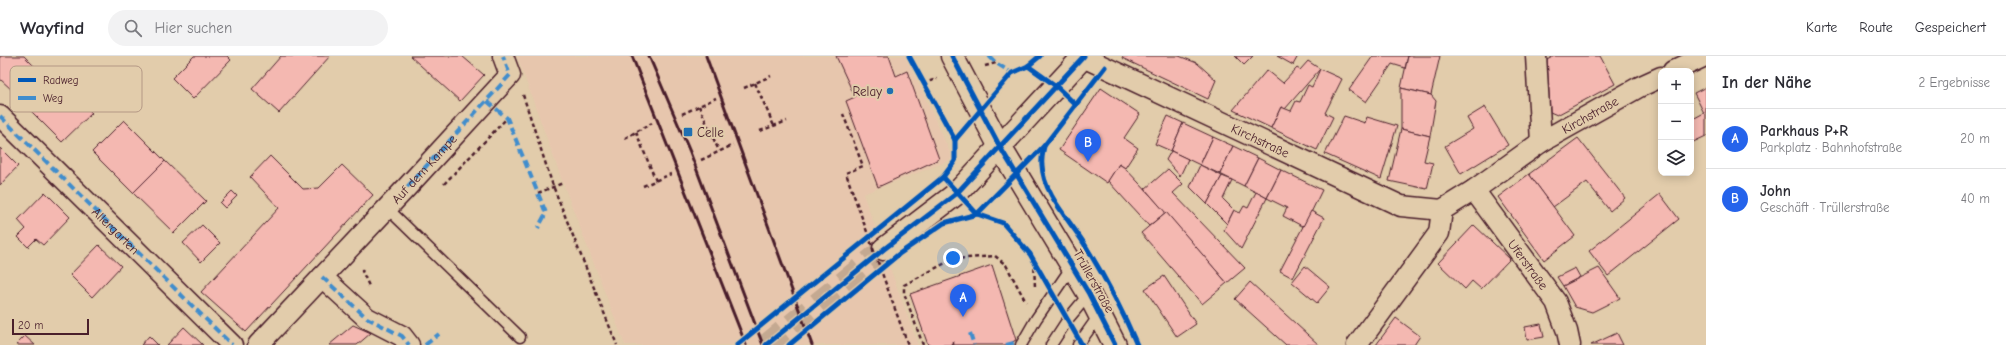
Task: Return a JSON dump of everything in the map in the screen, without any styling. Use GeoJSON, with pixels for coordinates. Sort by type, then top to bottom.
{"type":"FeatureCollection","features":[{"type":"Feature","properties":{"kind":"street"},"geometry":{"type":"LineString","coordinates":[[503,56],[510,75]]}},
{"type":"Feature","properties":{"kind":"street","name":"Trüllerstraße"},"geometry":{"type":"LineString","coordinates":[[952,56],[1000,147],[1090,294],[1100,314],[1110,342]]}},
{"type":"Feature","properties":{"kind":"street"},"geometry":{"type":"LineString","coordinates":[[884,249],[956,194],[1084,56]]}},
{"type":"Feature","properties":{"kind":"street","name":"Kirchstraße"},"geometry":{"type":"LineString","coordinates":[[1084,56],[1401,206],[1442,210],[1474,190],[1541,142],[1639,87],[1658,78]]}},
{"type":"Feature","properties":{"kind":"street"},"geometry":{"type":"LineString","coordinates":[[1536,56],[1541,142]]}},
{"type":"Feature","properties":{"kind":"street"},"geometry":{"type":"LineString","coordinates":[[1679,68],[1705,56]]}},
{"type":"Feature","properties":{"kind":"street","name":"Auf dem Kampe"},"geometry":{"type":"LineString","coordinates":[[258,345],[510,75]]}},
{"type":"Feature","properties":{"kind":"street","name":"Allergarten"},"geometry":{"type":"LineString","coordinates":[[0,116],[232,345]]}},
{"type":"Feature","properties":{"kind":"street","name":"Uferstraße"},"geometry":{"type":"LineString","coordinates":[[1474,190],[1556,302],[1567,331],[1570,345]]}},
{"type":"Feature","properties":{"kind":"street"},"geometry":{"type":"LineString","coordinates":[[1357,345],[1439,233],[1442,210]]}},
{"type":"Feature","properties":{"kind":"street"},"geometry":{"type":"LineString","coordinates":[[322,277],[367,318],[402,336],[409,345]]}},
{"type":"Feature","properties":{"kind":"lane"},"geometry":{"type":"LineString","coordinates":[[387,208],[520,337]]}},
{"type":"Feature","properties":{"kind":"lane"},"geometry":{"type":"LineString","coordinates":[[1021,345],[1036,319],[1073,265]]}},
{"type":"Feature","properties":{"kind":"lane"},"geometry":{"type":"LineString","coordinates":[[1051,345],[1053,339],[1068,319],[1090,294]]}},
{"type":"Feature","properties":{"kind":"lane"},"geometry":{"type":"LineString","coordinates":[[1078,345],[1100,314]]}},
{"type":"Feature","properties":{"kind":"path"},"geometry":{"type":"LineString","coordinates":[[510,75],[519,83],[554,186],[617,345]]}},
{"type":"Feature","properties":{"kind":"path"},"geometry":{"type":"LineString","coordinates":[[744,88],[771,76]]}},
{"type":"Feature","properties":{"kind":"path"},"geometry":{"type":"LineString","coordinates":[[755,83],[774,126]]}},
{"type":"Feature","properties":{"kind":"path"},"geometry":{"type":"LineString","coordinates":[[682,114],[716,98]]}},
{"type":"Feature","properties":{"kind":"path"},"geometry":{"type":"LineString","coordinates":[[699,106],[719,151]]}},
{"type":"Feature","properties":{"kind":"path"},"geometry":{"type":"LineString","coordinates":[[843,114],[863,166],[846,173],[908,345]]}},
{"type":"Feature","properties":{"kind":"path"},"geometry":{"type":"LineString","coordinates":[[443,186],[507,118]]}},
{"type":"Feature","properties":{"kind":"path"},"geometry":{"type":"LineString","coordinates":[[760,132],[787,121]]}},
{"type":"Feature","properties":{"kind":"path"},"geometry":{"type":"LineString","coordinates":[[624,138],[652,124]]}},
{"type":"Feature","properties":{"kind":"path"},"geometry":{"type":"LineString","coordinates":[[636,132],[656,181]]}},
{"type":"Feature","properties":{"kind":"path"},"geometry":{"type":"LineString","coordinates":[[700,160],[733,145]]}},
{"type":"Feature","properties":{"kind":"path"},"geometry":{"type":"LineString","coordinates":[[643,186],[671,174]]}},
{"type":"Feature","properties":{"kind":"path"},"geometry":{"type":"LineString","coordinates":[[538,193],[563,183]]}},
{"type":"Feature","properties":{"kind":"path"},"geometry":{"type":"LineString","coordinates":[[923,345],[904,293],[904,285],[953,259],[995,256],[1006,265],[1036,319]]}},
{"type":"Feature","properties":{"kind":"path"},"geometry":{"type":"LineString","coordinates":[[350,304],[369,286],[362,271],[367,265]]}},
{"type":"Feature","properties":{"kind":"path"},"geometry":{"type":"LineString","coordinates":[[952,345],[953,341]]}},
{"type":"Feature","properties":{"kind":"shaded area"},"geometry":{"type":"Polygon","coordinates":[[[517,56],[906,56],[953,159],[863,194],[918,345],[625,345],[563,183],[517,56]]]}},
{"type":"Feature","properties":{"kind":"building"},"geometry":{"type":"Polygon","coordinates":[[[0,56],[24,56],[34,66],[10,66],[10,88],[0,79],[0,56]]]}},
{"type":"Feature","properties":{"kind":"building"},"geometry":{"type":"Polygon","coordinates":[[[194,56],[227,56],[231,60],[193,99],[172,78],[194,56]]]}},
{"type":"Feature","properties":{"kind":"building"},"geometry":{"type":"Polygon","coordinates":[[[281,56],[330,56],[279,113],[252,89],[281,56]]]}},
{"type":"Feature","properties":{"kind":"building"},"geometry":{"type":"Polygon","coordinates":[[[410,56],[462,56],[484,75],[460,101],[410,56]]]}},
{"type":"Feature","properties":{"kind":"building"},"geometry":{"type":"Polygon","coordinates":[[[836,56],[889,56],[896,76],[907,71],[939,159],[878,187],[846,101],[855,97],[836,56]]]}},
{"type":"Feature","properties":{"kind":"building"},"geometry":{"type":"Polygon","coordinates":[[[1123,56],[1179,56],[1197,63],[1216,80],[1208,99],[1122,58],[1123,56]]]}},
{"type":"Feature","properties":{"kind":"building"},"geometry":{"type":"Polygon","coordinates":[[[1235,56],[1253,56],[1244,65],[1235,56]]]}},
{"type":"Feature","properties":{"kind":"building"},"geometry":{"type":"Polygon","coordinates":[[[1277,56],[1298,56],[1293,65],[1277,56]]]}},
{"type":"Feature","properties":{"kind":"building"},"geometry":{"type":"Polygon","coordinates":[[[1373,56],[1408,56],[1405,68],[1392,64],[1366,102],[1349,90],[1373,56]]]}},
{"type":"Feature","properties":{"kind":"building"},"geometry":{"type":"Polygon","coordinates":[[[1408,56],[1440,56],[1431,95],[1401,88],[1408,56]]]}},
{"type":"Feature","properties":{"kind":"building"},"geometry":{"type":"Polygon","coordinates":[[[1554,56],[1600,56],[1615,84],[1557,115],[1550,112],[1547,60],[1554,56]]]}},
{"type":"Feature","properties":{"kind":"building"},"geometry":{"type":"Polygon","coordinates":[[[1308,61],[1320,69],[1285,109],[1281,107],[1271,128],[1233,110],[1267,70],[1283,83],[1297,68],[1300,70],[1308,61]]]}},
{"type":"Feature","properties":{"kind":"building"},"geometry":{"type":"Polygon","coordinates":[[[1320,69],[1342,79],[1325,113],[1333,117],[1317,150],[1271,128],[1281,107],[1291,111],[1296,101],[1300,102],[1308,85],[1312,87],[1320,69]]]}},
{"type":"Feature","properties":{"kind":"building"},"geometry":{"type":"Polygon","coordinates":[[[1706,87],[1706,136],[1694,142],[1694,118],[1704,113],[1694,93],[1706,87]]]}},
{"type":"Feature","properties":{"kind":"building"},"geometry":{"type":"Polygon","coordinates":[[[1101,88],[1140,114],[1124,138],[1138,148],[1125,168],[1119,164],[1107,183],[1059,150],[1101,88]]]}},
{"type":"Feature","properties":{"kind":"building"},"geometry":{"type":"Polygon","coordinates":[[[1401,88],[1431,95],[1436,101],[1430,136],[1401,129],[1401,88]]]}},
{"type":"Feature","properties":{"kind":"building"},"geometry":{"type":"Polygon","coordinates":[[[1485,107],[1508,145],[1461,174],[1445,146],[1473,129],[1467,118],[1485,107]]]}},
{"type":"Feature","properties":{"kind":"building"},"geometry":{"type":"Polygon","coordinates":[[[32,112],[92,113],[62,142],[32,112]]]}},
{"type":"Feature","properties":{"kind":"building"},"geometry":{"type":"Polygon","coordinates":[[[1168,116],[1183,123],[1171,151],[1155,144],[1168,116]]]}},
{"type":"Feature","properties":{"kind":"building"},"geometry":{"type":"Polygon","coordinates":[[[1344,116],[1365,123],[1367,117],[1397,126],[1381,179],[1325,154],[1344,116]]]}},
{"type":"Feature","properties":{"kind":"building"},"geometry":{"type":"Polygon","coordinates":[[[124,120],[165,161],[133,193],[92,152],[124,120]]]}},
{"type":"Feature","properties":{"kind":"building"},"geometry":{"type":"Polygon","coordinates":[[[1183,123],[1213,137],[1200,165],[1171,151],[1183,123]]]}},
{"type":"Feature","properties":{"kind":"building"},"geometry":{"type":"Polygon","coordinates":[[[1401,129],[1430,136],[1424,161],[1433,163],[1427,189],[1389,181],[1401,129]]]}},
{"type":"Feature","properties":{"kind":"building"},"geometry":{"type":"Polygon","coordinates":[[[1213,137],[1233,146],[1220,174],[1200,165],[1213,137]]]}},
{"type":"Feature","properties":{"kind":"building"},"geometry":{"type":"Polygon","coordinates":[[[1578,138],[1625,198],[1610,211],[1587,182],[1553,207],[1529,174],[1578,138]]]}},
{"type":"Feature","properties":{"kind":"building"},"geometry":{"type":"Polygon","coordinates":[[[1233,146],[1258,158],[1244,186],[1220,174],[1233,146]]]}},
{"type":"Feature","properties":{"kind":"building"},"geometry":{"type":"Polygon","coordinates":[[[0,148],[18,166],[0,185],[0,148]]]}},
{"type":"Feature","properties":{"kind":"building"},"geometry":{"type":"Polygon","coordinates":[[[1171,151],[1188,159],[1180,176],[1166,160],[1171,151]]]}},
{"type":"Feature","properties":{"kind":"building"},"geometry":{"type":"Polygon","coordinates":[[[270,156],[303,189],[319,188],[342,165],[373,195],[246,332],[201,292],[279,208],[250,177],[270,156]]]}},
{"type":"Feature","properties":{"kind":"building"},"geometry":{"type":"Polygon","coordinates":[[[1258,158],[1281,170],[1267,198],[1244,186],[1258,158]]]}},
{"type":"Feature","properties":{"kind":"building"},"geometry":{"type":"Polygon","coordinates":[[[165,161],[206,201],[174,233],[133,193],[165,161]]]}},
{"type":"Feature","properties":{"kind":"building"},"geometry":{"type":"Polygon","coordinates":[[[1119,164],[1125,168],[1166,212],[1149,226],[1108,181],[1119,164]]]}},
{"type":"Feature","properties":{"kind":"building"},"geometry":{"type":"Polygon","coordinates":[[[1200,165],[1222,176],[1207,204],[1190,187],[1200,165]]]}},
{"type":"Feature","properties":{"kind":"building"},"geometry":{"type":"Polygon","coordinates":[[[1168,169],[1183,184],[1173,193],[1245,268],[1227,283],[1145,189],[1168,169]]]}},
{"type":"Feature","properties":{"kind":"building"},"geometry":{"type":"Polygon","coordinates":[[[1281,170],[1322,190],[1304,227],[1283,216],[1287,208],[1267,198],[1281,170]]]}},
{"type":"Feature","properties":{"kind":"building"},"geometry":{"type":"Polygon","coordinates":[[[1529,174],[1575,236],[1544,260],[1498,197],[1529,174]]]}},
{"type":"Feature","properties":{"kind":"building"},"geometry":{"type":"Polygon","coordinates":[[[1222,176],[1232,180],[1223,199],[1234,210],[1227,224],[1207,204],[1222,176]]]}},
{"type":"Feature","properties":{"kind":"building"},"geometry":{"type":"Polygon","coordinates":[[[232,191],[237,196],[225,208],[220,203],[232,191]]]}},
{"type":"Feature","properties":{"kind":"building"},"geometry":{"type":"Polygon","coordinates":[[[45,192],[70,217],[43,245],[36,239],[28,247],[18,237],[26,229],[18,220],[45,192]]]}},
{"type":"Feature","properties":{"kind":"building"},"geometry":{"type":"Polygon","coordinates":[[[1256,192],[1267,198],[1241,249],[1224,230],[1234,210],[1240,213],[1244,206],[1248,208],[1256,192]]]}},
{"type":"Feature","properties":{"kind":"building"},"geometry":{"type":"Polygon","coordinates":[[[1660,194],[1679,219],[1608,276],[1589,251],[1660,194]]]}},
{"type":"Feature","properties":{"kind":"building"},"geometry":{"type":"Polygon","coordinates":[[[1311,211],[1324,218],[1293,278],[1280,271],[1311,211]]]}},
{"type":"Feature","properties":{"kind":"building"},"geometry":{"type":"Polygon","coordinates":[[[1166,212],[1227,283],[1202,304],[1141,233],[1166,212]]]}},
{"type":"Feature","properties":{"kind":"building"},"geometry":{"type":"Polygon","coordinates":[[[202,225],[220,243],[201,262],[183,243],[202,225]]]}},
{"type":"Feature","properties":{"kind":"building"},"geometry":{"type":"Polygon","coordinates":[[[1474,225],[1510,259],[1481,289],[1472,281],[1465,289],[1438,263],[1474,225]]]}},
{"type":"Feature","properties":{"kind":"building"},"geometry":{"type":"Polygon","coordinates":[[[99,245],[121,266],[92,297],[70,275],[99,245]]]}},
{"type":"Feature","properties":{"kind":"building"},"geometry":{"type":"Polygon","coordinates":[[[992,265],[1016,340],[1007,345],[928,345],[910,294],[992,265]]]}},
{"type":"Feature","properties":{"kind":"building"},"geometry":{"type":"Polygon","coordinates":[[[1305,266],[1330,287],[1317,303],[1292,282],[1305,266]]]}},
{"type":"Feature","properties":{"kind":"building"},"geometry":{"type":"Polygon","coordinates":[[[1575,268],[1580,277],[1563,286],[1557,277],[1575,268]]]}},
{"type":"Feature","properties":{"kind":"building"},"geometry":{"type":"Polygon","coordinates":[[[1599,268],[1620,298],[1592,312],[1575,307],[1563,286],[1599,268]]]}},
{"type":"Feature","properties":{"kind":"building"},"geometry":{"type":"Polygon","coordinates":[[[1164,276],[1196,324],[1177,337],[1145,289],[1164,276]]]}},
{"type":"Feature","properties":{"kind":"building"},"geometry":{"type":"Polygon","coordinates":[[[1250,282],[1319,345],[1286,345],[1235,299],[1250,282]]]}},
{"type":"Feature","properties":{"kind":"building"},"geometry":{"type":"Polygon","coordinates":[[[1396,318],[1420,336],[1414,345],[1376,345],[1396,318]]]}},
{"type":"Feature","properties":{"kind":"building"},"geometry":{"type":"Polygon","coordinates":[[[1541,324],[1544,337],[1527,340],[1525,327],[1541,324]]]}},
{"type":"Feature","properties":{"kind":"building"},"geometry":{"type":"Polygon","coordinates":[[[353,325],[371,333],[357,345],[329,345],[353,325]]]}},
{"type":"Feature","properties":{"kind":"building"},"geometry":{"type":"Polygon","coordinates":[[[184,327],[203,345],[167,345],[184,327]]]}},
{"type":"Feature","properties":{"kind":"building"},"geometry":{"type":"Polygon","coordinates":[[[1617,333],[1623,345],[1591,345],[1617,333]]]}},
{"type":"Feature","properties":{"kind":"building"},"geometry":{"type":"Polygon","coordinates":[[[25,336],[35,345],[16,345],[25,336]]]}},
{"type":"Feature","properties":{"kind":"building"},"geometry":{"type":"Polygon","coordinates":[[[149,336],[158,345],[141,345],[149,336]]]}},
{"type":"Feature","properties":{"kind":"tunnel"},"geometry":{"type":"LineString","coordinates":[[766,345],[884,249]]}},
{"type":"Feature","properties":{"kind":"railway"},"geometry":{"type":"LineString","coordinates":[[632,56],[746,345]]}},
{"type":"Feature","properties":{"kind":"railway"},"geometry":{"type":"LineString","coordinates":[[649,56],[690,152],[763,345]]}},
{"type":"Feature","properties":{"kind":"railway"},"geometry":{"type":"LineString","coordinates":[[706,56],[812,345]]}},
{"type":"Feature","properties":{"kind":"marked path"},"geometry":{"type":"LineString","coordinates":[[407,187],[510,75],[503,56]]}},
{"type":"Feature","properties":{"kind":"marked path"},"geometry":{"type":"LineString","coordinates":[[989,56],[996,63],[1012,73],[1015,72]]}},
{"type":"Feature","properties":{"kind":"marked path"},"geometry":{"type":"LineString","coordinates":[[487,101],[507,118],[546,213],[538,228]]}},
{"type":"Feature","properties":{"kind":"marked path"},"geometry":{"type":"LineString","coordinates":[[0,116],[232,345]]}},
{"type":"Feature","properties":{"kind":"marked path"},"geometry":{"type":"LineString","coordinates":[[322,277],[367,318],[402,336],[409,345]]}},
{"type":"Feature","properties":{"kind":"marked path"},"geometry":{"type":"LineString","coordinates":[[970,333],[974,345]]}},
{"type":"Feature","properties":{"kind":"marked path"},"geometry":{"type":"LineString","coordinates":[[425,345],[439,334]]}},
{"type":"Feature","properties":{"kind":"marked path"},"geometry":{"type":"LineString","coordinates":[[1006,345],[1014,343]]}},
{"type":"Feature","properties":{"kind":"cycle path"},"geometry":{"type":"LineString","coordinates":[[737,345],[943,177],[955,161],[955,140],[909,56]]}},
{"type":"Feature","properties":{"kind":"cycle path"},"geometry":{"type":"LineString","coordinates":[[952,56],[1000,147],[1089,294],[1115,345]]}},
{"type":"Feature","properties":{"kind":"cycle path"},"geometry":{"type":"LineString","coordinates":[[955,140],[1012,73],[1028,66],[1040,56]]}},
{"type":"Feature","properties":{"kind":"cycle path"},"geometry":{"type":"LineString","coordinates":[[766,345],[884,249],[956,194],[1084,56]]}},
{"type":"Feature","properties":{"kind":"cycle path"},"geometry":{"type":"LineString","coordinates":[[1028,66],[1056,86],[1076,105]]}},
{"type":"Feature","properties":{"kind":"cycle path"},"geometry":{"type":"LineString","coordinates":[[789,345],[899,254],[944,223],[977,214],[1044,146],[1105,67]]}},
{"type":"Feature","properties":{"kind":"cycle path"},"geometry":{"type":"LineString","coordinates":[[1044,146],[1042,156],[1044,176],[1053,199],[1082,240],[1102,273],[1137,345]]}},
{"type":"Feature","properties":{"kind":"cycle path"},"geometry":{"type":"LineString","coordinates":[[943,177],[977,214],[1003,223],[1030,254],[1082,345]]}},
{"type":"Feature","properties":{"kind":"place","name":"Relay"},"geometry":{"type":"Point","coordinates":[890,91]}},
{"type":"Feature","properties":{"kind":"place","name":"Celle"},"geometry":{"type":"Point","coordinates":[688,132]}},
{"type":"Feature","properties":{"kind":"place","name":"John"},"geometry":{"type":"Point","coordinates":[1088,162]}},
{"type":"Feature","properties":{"kind":"place","name":"Parkhaus P+R"},"geometry":{"type":"Point","coordinates":[963,317]}}]}
